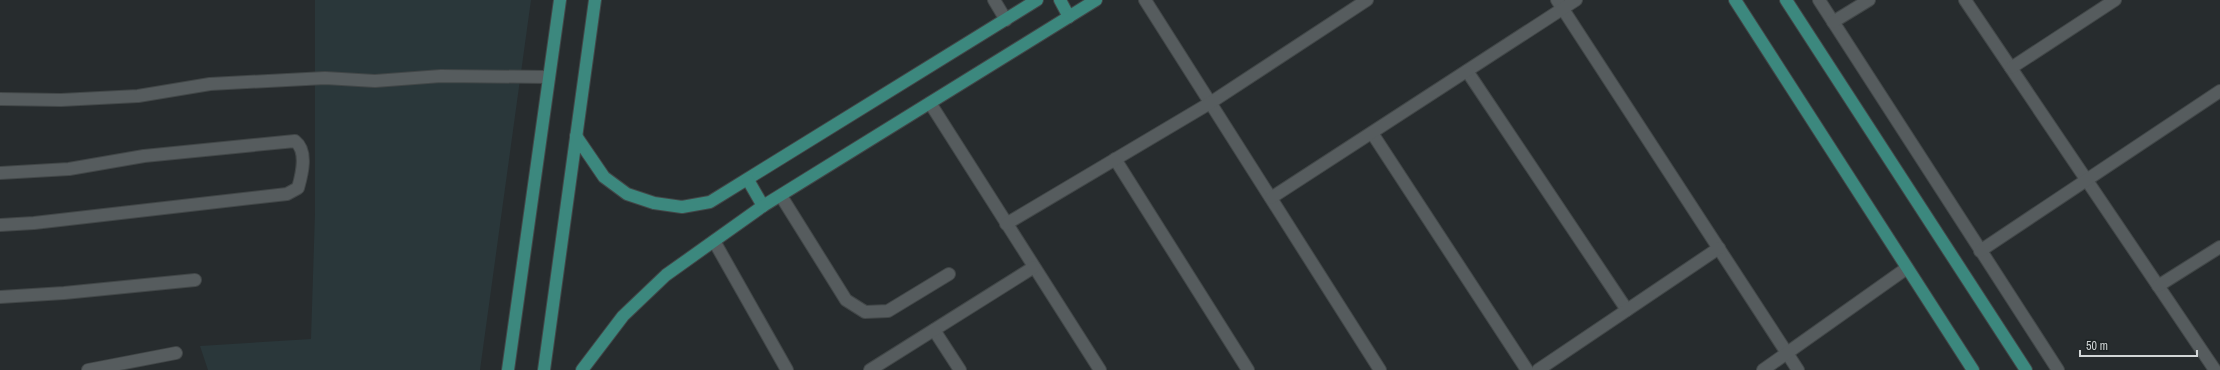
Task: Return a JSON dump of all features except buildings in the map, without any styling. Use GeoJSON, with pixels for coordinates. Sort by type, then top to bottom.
{"type":"FeatureCollection","features":[{"type":"Feature","properties":{"kind":"main road"},"geometry":{"type":"LineString","coordinates":[[508,370],[560,0]]}},
{"type":"Feature","properties":{"kind":"main road"},"geometry":{"type":"LineString","coordinates":[[544,370],[596,0]]}},
{"type":"Feature","properties":{"kind":"main road"},"geometry":{"type":"LineString","coordinates":[[576,136],[604,177],[627,194],[654,203],[682,207],[710,202],[1038,0]]}},
{"type":"Feature","properties":{"kind":"main road"},"geometry":{"type":"LineString","coordinates":[[1060,0],[1069,17]]}},
{"type":"Feature","properties":{"kind":"main road"},"geometry":{"type":"LineString","coordinates":[[582,370],[623,316],[666,276],[714,241],[763,206],[1096,0]]}},
{"type":"Feature","properties":{"kind":"main road"},"geometry":{"type":"LineString","coordinates":[[1735,0],[1973,370]]}},
{"type":"Feature","properties":{"kind":"main road"},"geometry":{"type":"LineString","coordinates":[[1786,0],[2026,370]]}},
{"type":"Feature","properties":{"kind":"main road"},"geometry":{"type":"LineString","coordinates":[[748,180],[763,206]]}},
{"type":"Feature","properties":{"kind":"street"},"geometry":{"type":"LineString","coordinates":[[994,0],[1006,20]]}},
{"type":"Feature","properties":{"kind":"street"},"geometry":{"type":"LineString","coordinates":[[1145,0],[1380,370]]}},
{"type":"Feature","properties":{"kind":"street"},"geometry":{"type":"LineString","coordinates":[[1006,224],[1210,103],[1367,0]]}},
{"type":"Feature","properties":{"kind":"street"},"geometry":{"type":"LineString","coordinates":[[1271,198],[1467,71],[1560,4],[1576,0]]}},
{"type":"Feature","properties":{"kind":"street"},"geometry":{"type":"LineString","coordinates":[[1819,0],[2058,370]]}},
{"type":"Feature","properties":{"kind":"street"},"geometry":{"type":"LineString","coordinates":[[1833,22],[1869,0]]}},
{"type":"Feature","properties":{"kind":"street"},"geometry":{"type":"LineString","coordinates":[[1965,0],[2215,370]]}},
{"type":"Feature","properties":{"kind":"street"},"geometry":{"type":"LineString","coordinates":[[2011,68],[2116,0]]}},
{"type":"Feature","properties":{"kind":"street"},"geometry":{"type":"LineString","coordinates":[[1560,4],[1798,370]]}},
{"type":"Feature","properties":{"kind":"street"},"geometry":{"type":"LineString","coordinates":[[1467,71],[1627,310]]}},
{"type":"Feature","properties":{"kind":"street"},"geometry":{"type":"LineString","coordinates":[[0,100],[61,100],[138,96],[210,84],[326,78],[375,81],[441,76],[549,77]]}},
{"type":"Feature","properties":{"kind":"street"},"geometry":{"type":"LineString","coordinates":[[1980,251],[2220,91]]}},
{"type":"Feature","properties":{"kind":"street"},"geometry":{"type":"LineString","coordinates":[[930,103],[1100,370]]}},
{"type":"Feature","properties":{"kind":"street"},"geometry":{"type":"LineString","coordinates":[[1372,133],[1527,370]]}},
{"type":"Feature","properties":{"kind":"street"},"geometry":{"type":"LineString","coordinates":[[0,172],[70,169],[144,156],[296,141],[302,150],[301,177],[298,188],[286,194],[34,223],[0,225]]}},
{"type":"Feature","properties":{"kind":"street"},"geometry":{"type":"LineString","coordinates":[[1115,159],[1248,370]]}},
{"type":"Feature","properties":{"kind":"street"},"geometry":{"type":"LineString","coordinates":[[781,196],[846,300],[865,312],[888,311],[949,274]]}},
{"type":"Feature","properties":{"kind":"street"},"geometry":{"type":"LineString","coordinates":[[714,241],[787,370]]}},
{"type":"Feature","properties":{"kind":"street"},"geometry":{"type":"LineString","coordinates":[[2158,286],[2220,247]]}},
{"type":"Feature","properties":{"kind":"street"},"geometry":{"type":"LineString","coordinates":[[1538,370],[1718,248]]}},
{"type":"Feature","properties":{"kind":"street"},"geometry":{"type":"LineString","coordinates":[[870,370],[1034,267]]}},
{"type":"Feature","properties":{"kind":"street"},"geometry":{"type":"LineString","coordinates":[[1763,370],[1788,354],[1907,268]]}},
{"type":"Feature","properties":{"kind":"street"},"geometry":{"type":"LineString","coordinates":[[0,297],[64,293],[195,280]]}},
{"type":"Feature","properties":{"kind":"street"},"geometry":{"type":"LineString","coordinates":[[934,330],[960,370]]}},
{"type":"Feature","properties":{"kind":"street"},"geometry":{"type":"LineString","coordinates":[[88,370],[176,353]]}},
{"type":"Feature","properties":{"kind":"shaded area"},"geometry":{"type":"Polygon","coordinates":[[[315,0],[531,0],[480,370],[208,370],[200,346],[311,339],[315,213],[315,0]]]}}]}
